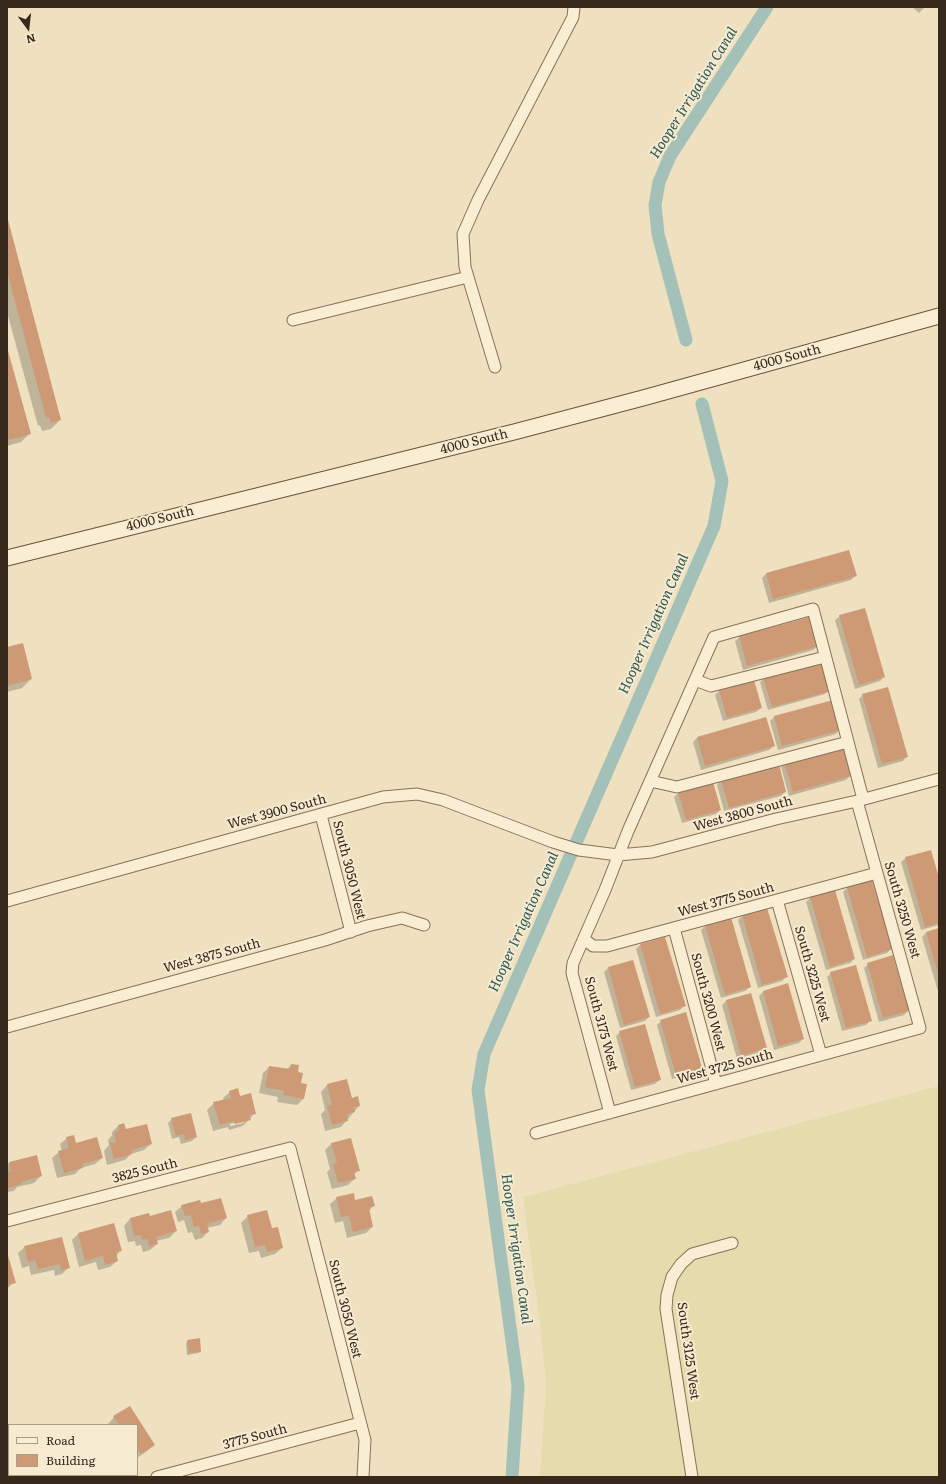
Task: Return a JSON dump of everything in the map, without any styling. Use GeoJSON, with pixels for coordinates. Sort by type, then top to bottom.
{"type":"FeatureCollection","features":[{"type":"Feature","properties":{"kind":"main road","name":"4000 South"},"geometry":{"type":"LineString","coordinates":[[7,558],[521,430],[939,316]]}},
{"type":"Feature","properties":{"kind":"street"},"geometry":{"type":"LineString","coordinates":[[495,366],[465,267],[463,234],[478,200],[573,17],[574,7]]}},
{"type":"Feature","properties":{"kind":"street"},"geometry":{"type":"LineString","coordinates":[[294,320],[468,277]]}},
{"type":"Feature","properties":{"kind":"street","name":"South 3250 West"},"geometry":{"type":"LineString","coordinates":[[695,680],[714,637],[813,609],[848,742],[877,873],[920,1028]]}},
{"type":"Feature","properties":{"kind":"street"},"geometry":{"type":"LineString","coordinates":[[695,680],[711,686],[825,657]]}},
{"type":"Feature","properties":{"kind":"street","name":"South 3175 West"},"geometry":{"type":"LineString","coordinates":[[610,1113],[572,973],[573,963],[605,890],[618,855],[695,680]]}},
{"type":"Feature","properties":{"kind":"street"},"geometry":{"type":"LineString","coordinates":[[650,781],[677,787],[848,742]]}},
{"type":"Feature","properties":{"kind":"street","name":"West 3800 South"},"geometry":{"type":"LineString","coordinates":[[552,842],[579,850],[606,854],[618,855],[652,852],[776,819],[860,800],[939,779]]}},
{"type":"Feature","properties":{"kind":"street","name":"West 3900 South"},"geometry":{"type":"LineString","coordinates":[[7,901],[383,797],[417,794],[443,800],[552,842]]}},
{"type":"Feature","properties":{"kind":"street","name":"South 3050 West"},"geometry":{"type":"LineString","coordinates":[[321,814],[350,932]]}},
{"type":"Feature","properties":{"kind":"street","name":"West 3775 South"},"geometry":{"type":"LineString","coordinates":[[584,939],[593,946],[607,946],[877,873]]}},
{"type":"Feature","properties":{"kind":"street","name":"South 3225 West"},"geometry":{"type":"LineString","coordinates":[[777,900],[820,1055]]}},
{"type":"Feature","properties":{"kind":"street","name":"West 3875 South"},"geometry":{"type":"LineString","coordinates":[[7,1027],[325,940],[367,926],[402,918],[424,925]]}},
{"type":"Feature","properties":{"kind":"street","name":"South 3200 West"},"geometry":{"type":"LineString","coordinates":[[674,928],[716,1084]]}},
{"type":"Feature","properties":{"kind":"street","name":"West 3725 South"},"geometry":{"type":"LineString","coordinates":[[536,1133],[920,1028]]}},
{"type":"Feature","properties":{"kind":"street","name":"South 3050 West"},"geometry":{"type":"LineString","coordinates":[[290,1148],[364,1440],[363,1477]]}},
{"type":"Feature","properties":{"kind":"street","name":"3825 South"},"geometry":{"type":"LineString","coordinates":[[7,1221],[290,1148]]}},
{"type":"Feature","properties":{"kind":"street","name":"South 3125 West"},"geometry":{"type":"LineString","coordinates":[[692,1477],[666,1309],[667,1295],[672,1277],[681,1264],[692,1254],[732,1243]]}},
{"type":"Feature","properties":{"kind":"street","name":"3775 South"},"geometry":{"type":"LineString","coordinates":[[157,1477],[360,1424]]}},
{"type":"Feature","properties":{"kind":"shaded area"},"geometry":{"type":"Polygon","coordinates":[[[939,1086],[939,1477],[540,1477],[546,1383],[541,1331],[523,1197],[939,1086]]]}},
{"type":"Feature","properties":{"kind":"building"},"geometry":{"type":"Polygon","coordinates":[[[7,216],[61,420],[51,423],[49,417],[46,418],[7,271],[7,216]]]}},
{"type":"Feature","properties":{"kind":"building"},"geometry":{"type":"Polygon","coordinates":[[[7,347],[31,434],[9,440],[7,434],[7,347]]]}},
{"type":"Feature","properties":{"kind":"building"},"geometry":{"type":"Polygon","coordinates":[[[849,550],[857,576],[773,599],[766,573],[849,550]]]}},
{"type":"Feature","properties":{"kind":"building"},"geometry":{"type":"Polygon","coordinates":[[[865,608],[885,677],[859,685],[839,615],[865,608]]]}},
{"type":"Feature","properties":{"kind":"building"},"geometry":{"type":"Polygon","coordinates":[[[810,617],[819,646],[747,666],[739,636],[810,617]]]}},
{"type":"Feature","properties":{"kind":"building"},"geometry":{"type":"Polygon","coordinates":[[[23,643],[32,679],[7,686],[7,647],[23,643]]]}},
{"type":"Feature","properties":{"kind":"building"},"geometry":{"type":"Polygon","coordinates":[[[822,661],[831,691],[772,707],[763,677],[822,661]]]}},
{"type":"Feature","properties":{"kind":"building"},"geometry":{"type":"Polygon","coordinates":[[[754,680],[762,708],[727,718],[719,690],[754,680]]]}},
{"type":"Feature","properties":{"kind":"building"},"geometry":{"type":"Polygon","coordinates":[[[888,687],[908,757],[882,764],[862,694],[888,687]]]}},
{"type":"Feature","properties":{"kind":"building"},"geometry":{"type":"Polygon","coordinates":[[[833,700],[841,730],[782,746],[774,716],[833,700]]]}},
{"type":"Feature","properties":{"kind":"building"},"geometry":{"type":"Polygon","coordinates":[[[766,717],[775,746],[705,766],[697,737],[766,717]]]}},
{"type":"Feature","properties":{"kind":"building"},"geometry":{"type":"Polygon","coordinates":[[[843,746],[852,776],[793,792],[784,762],[843,746]]]}},
{"type":"Feature","properties":{"kind":"building"},"geometry":{"type":"Polygon","coordinates":[[[779,764],[786,792],[729,808],[721,780],[779,764]]]}},
{"type":"Feature","properties":{"kind":"building"},"geometry":{"type":"Polygon","coordinates":[[[713,782],[721,810],[686,820],[678,792],[713,782]]]}},
{"type":"Feature","properties":{"kind":"building"},"geometry":{"type":"Polygon","coordinates":[[[931,850],[939,878],[939,923],[925,927],[905,857],[931,850]]]}},
{"type":"Feature","properties":{"kind":"building"},"geometry":{"type":"Polygon","coordinates":[[[872,880],[893,949],[867,957],[847,887],[872,880]]]}},
{"type":"Feature","properties":{"kind":"building"},"geometry":{"type":"Polygon","coordinates":[[[835,890],[855,959],[830,967],[810,897],[835,890]]]}},
{"type":"Feature","properties":{"kind":"building"},"geometry":{"type":"Polygon","coordinates":[[[767,908],[788,977],[762,985],[742,915],[767,908]]]}},
{"type":"Feature","properties":{"kind":"building"},"geometry":{"type":"Polygon","coordinates":[[[731,917],[751,987],[725,995],[705,925],[731,917]]]}},
{"type":"Feature","properties":{"kind":"building"},"geometry":{"type":"Polygon","coordinates":[[[939,928],[939,976],[926,932],[939,928]]]}},
{"type":"Feature","properties":{"kind":"building"},"geometry":{"type":"Polygon","coordinates":[[[665,937],[686,1006],[660,1014],[640,944],[665,937]]]}},
{"type":"Feature","properties":{"kind":"building"},"geometry":{"type":"Polygon","coordinates":[[[893,955],[909,1011],[883,1018],[867,963],[893,955]]]}},
{"type":"Feature","properties":{"kind":"building"},"geometry":{"type":"Polygon","coordinates":[[[633,960],[650,1017],[624,1025],[608,967],[633,960]]]}},
{"type":"Feature","properties":{"kind":"building"},"geometry":{"type":"Polygon","coordinates":[[[856,965],[872,1021],[846,1028],[830,972],[856,965]]]}},
{"type":"Feature","properties":{"kind":"building"},"geometry":{"type":"Polygon","coordinates":[[[788,983],[804,1039],[778,1046],[763,991],[788,983]]]}},
{"type":"Feature","properties":{"kind":"building"},"geometry":{"type":"Polygon","coordinates":[[[751,993],[767,1048],[741,1056],[726,1000],[751,993]]]}},
{"type":"Feature","properties":{"kind":"building"},"geometry":{"type":"Polygon","coordinates":[[[686,1012],[702,1068],[676,1075],[660,1020],[686,1012]]]}},
{"type":"Feature","properties":{"kind":"building"},"geometry":{"type":"Polygon","coordinates":[[[645,1024],[661,1080],[635,1087],[619,1031],[645,1024]]]}},
{"type":"Feature","properties":{"kind":"building"},"geometry":{"type":"Polygon","coordinates":[[[291,1064],[299,1065],[298,1072],[303,1073],[301,1083],[307,1084],[304,1099],[283,1095],[284,1091],[265,1087],[269,1066],[290,1069],[291,1064]]]}},
{"type":"Feature","properties":{"kind":"building"},"geometry":{"type":"Polygon","coordinates":[[[347,1079],[352,1098],[358,1096],[360,1106],[354,1107],[355,1112],[347,1114],[348,1121],[332,1125],[327,1106],[332,1105],[327,1084],[347,1079]]]}},
{"type":"Feature","properties":{"kind":"building"},"geometry":{"type":"Polygon","coordinates":[[[238,1088],[240,1096],[251,1093],[256,1114],[249,1115],[251,1120],[235,1124],[234,1121],[220,1125],[213,1102],[231,1098],[229,1091],[238,1088]]]}},
{"type":"Feature","properties":{"kind":"building"},"geometry":{"type":"Polygon","coordinates":[[[191,1113],[197,1137],[185,1140],[184,1134],[176,1136],[171,1118],[191,1113]]]}},
{"type":"Feature","properties":{"kind":"building"},"geometry":{"type":"Polygon","coordinates":[[[124,1123],[126,1129],[147,1124],[152,1144],[131,1150],[132,1154],[114,1159],[110,1143],[116,1142],[114,1133],[119,1131],[118,1125],[124,1123]]]}},
{"type":"Feature","properties":{"kind":"building"},"geometry":{"type":"Polygon","coordinates":[[[74,1135],[76,1143],[97,1137],[103,1158],[82,1164],[83,1168],[64,1173],[58,1151],[69,1148],[66,1137],[74,1135]]]}},
{"type":"Feature","properties":{"kind":"building"},"geometry":{"type":"Polygon","coordinates":[[[351,1138],[360,1171],[354,1172],[356,1179],[338,1183],[333,1164],[337,1163],[331,1143],[351,1138]]]}},
{"type":"Feature","properties":{"kind":"building"},"geometry":{"type":"Polygon","coordinates":[[[37,1155],[42,1176],[21,1182],[21,1184],[8,1188],[7,1172],[11,1171],[9,1162],[37,1155]]]}},
{"type":"Feature","properties":{"kind":"building"},"geometry":{"type":"Polygon","coordinates":[[[354,1193],[355,1200],[372,1196],[375,1206],[369,1208],[373,1227],[353,1232],[349,1216],[341,1217],[336,1197],[354,1193]]]}},
{"type":"Feature","properties":{"kind":"building"},"geometry":{"type":"Polygon","coordinates":[[[221,1198],[227,1218],[207,1224],[209,1232],[201,1234],[199,1226],[194,1227],[191,1215],[185,1216],[181,1205],[200,1200],[201,1203],[221,1198]]]}},
{"type":"Feature","properties":{"kind":"building"},"geometry":{"type":"Polygon","coordinates":[[[171,1210],[177,1231],[156,1237],[158,1244],[149,1246],[148,1239],[142,1240],[141,1235],[134,1236],[130,1218],[149,1213],[150,1216],[171,1210]]]}},
{"type":"Feature","properties":{"kind":"building"},"geometry":{"type":"Polygon","coordinates":[[[267,1210],[272,1228],[278,1227],[283,1248],[267,1252],[265,1245],[255,1247],[247,1215],[267,1210]]]}},
{"type":"Feature","properties":{"kind":"building"},"geometry":{"type":"Polygon","coordinates":[[[114,1223],[122,1251],[116,1252],[118,1261],[105,1265],[103,1256],[85,1261],[78,1233],[114,1223]]]}},
{"type":"Feature","properties":{"kind":"building"},"geometry":{"type":"Polygon","coordinates":[[[62,1237],[70,1268],[61,1270],[60,1264],[38,1269],[35,1260],[28,1262],[24,1246],[62,1237]]]}},
{"type":"Feature","properties":{"kind":"building"},"geometry":{"type":"Polygon","coordinates":[[[7,1252],[16,1283],[7,1285],[7,1252]]]}},
{"type":"Feature","properties":{"kind":"building"},"geometry":{"type":"Polygon","coordinates":[[[200,1338],[201,1352],[189,1353],[187,1340],[200,1338]]]}},
{"type":"Feature","properties":{"kind":"building"},"geometry":{"type":"Polygon","coordinates":[[[130,1406],[155,1445],[141,1454],[138,1450],[138,1424],[118,1424],[113,1416],[130,1406]]]}},
{"type":"Feature","properties":{"kind":"waterway","name":"Hooper Irrigation Canal"},"geometry":{"type":"LineString","coordinates":[[686,340],[658,234],[655,205],[659,182],[670,156],[767,7]]}},
{"type":"Feature","properties":{"kind":"waterway","name":"Hooper Irrigation Canal"},"geometry":{"type":"LineString","coordinates":[[512,1477],[518,1386],[478,1090],[484,1054],[714,526],[722,481],[702,404]]}}]}
